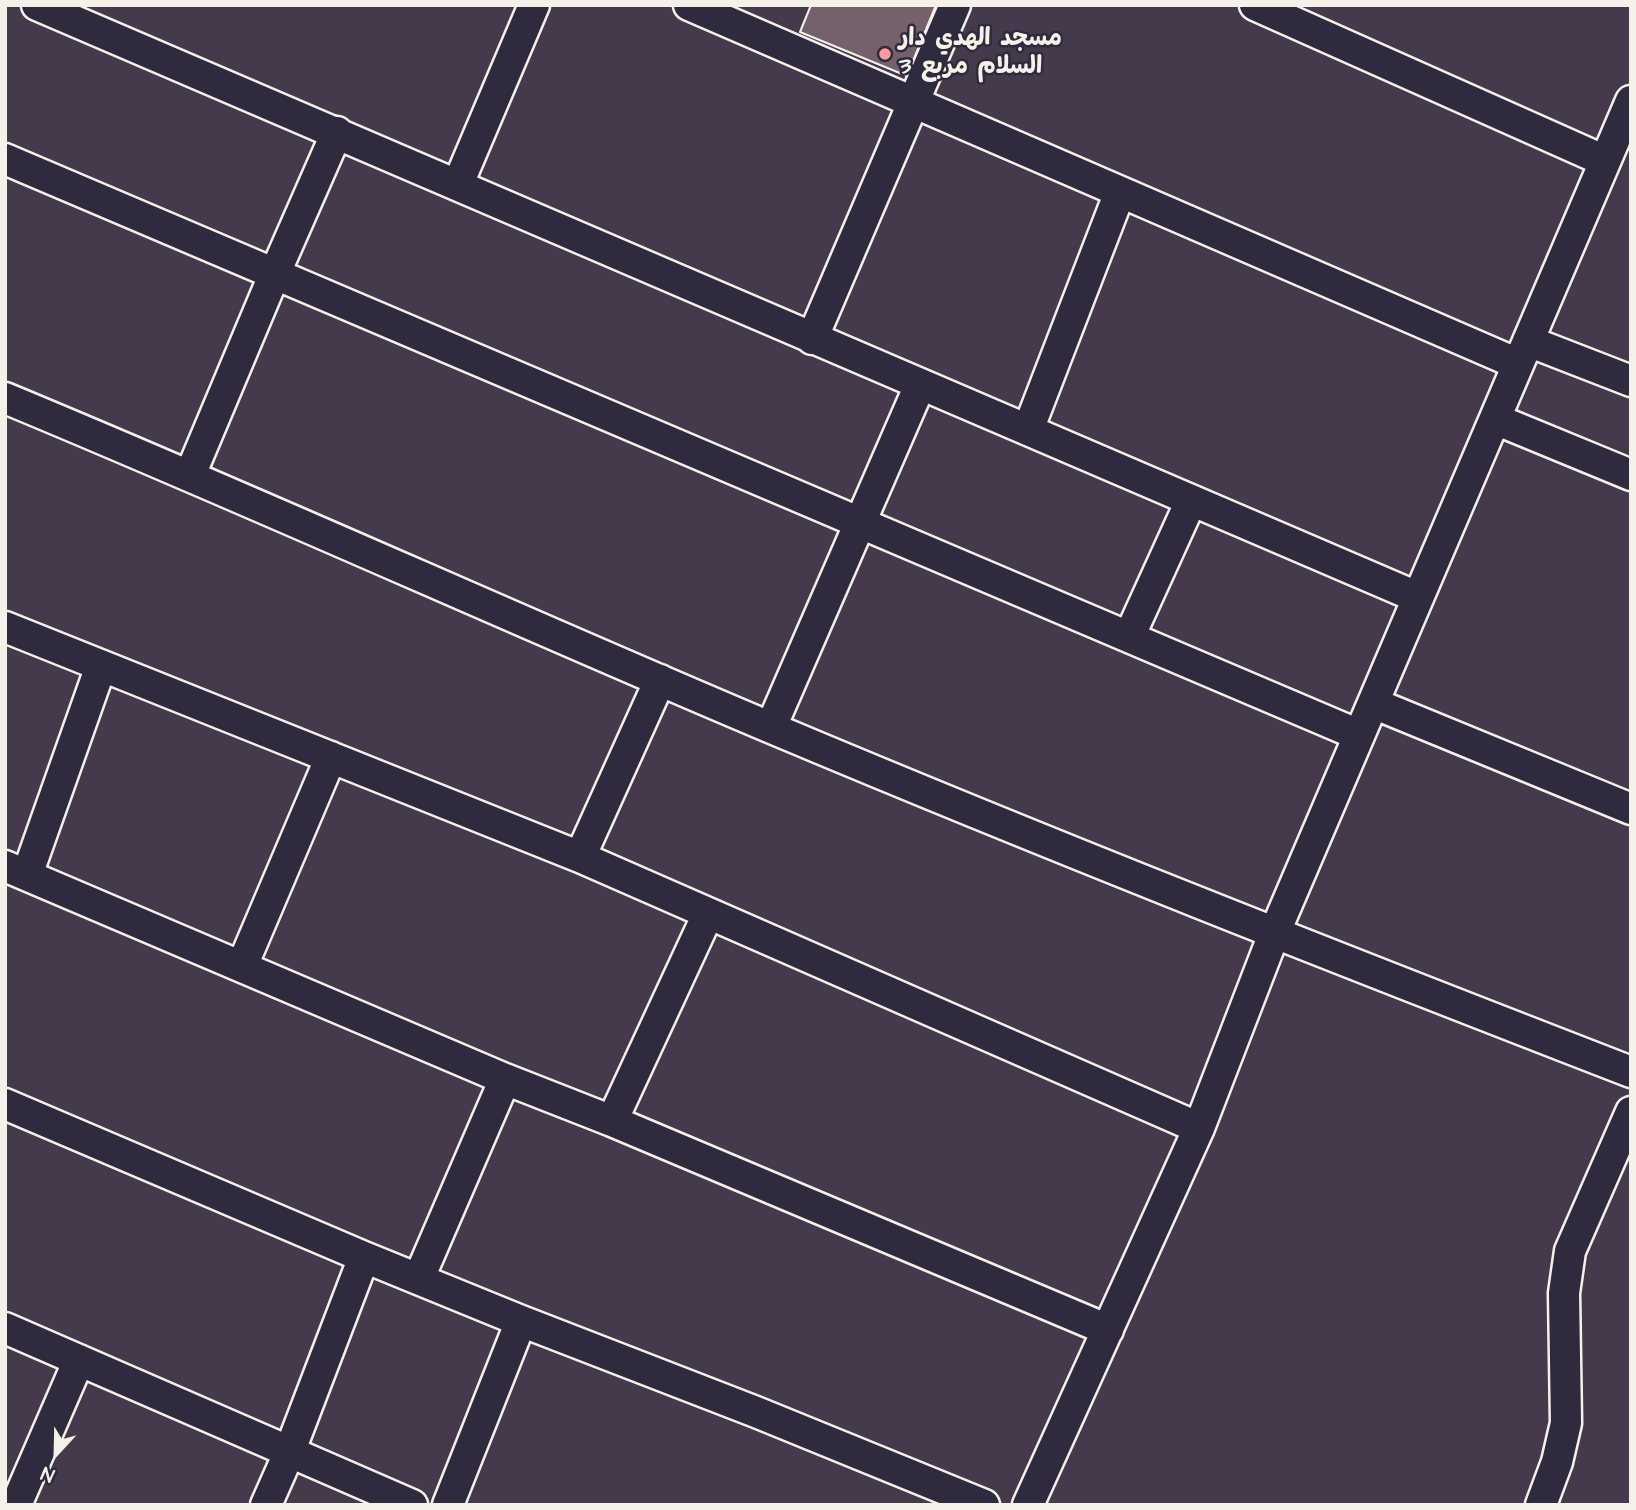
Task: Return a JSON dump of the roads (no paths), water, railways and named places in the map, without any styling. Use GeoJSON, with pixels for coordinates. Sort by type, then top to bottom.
{"type":"FeatureCollection","features":[{"type":"Feature","properties":{"kind":"street"},"geometry":{"type":"LineString","coordinates":[[37,5],[1417,597]]}},
{"type":"Feature","properties":{"kind":"street"},"geometry":{"type":"LineString","coordinates":[[458,184],[534,5]]}},
{"type":"Feature","properties":{"kind":"street"},"geometry":{"type":"LineString","coordinates":[[689,5],[1120,192],[1523,352],[1631,381]]}},
{"type":"Feature","properties":{"kind":"street"},"geometry":{"type":"LineString","coordinates":[[813,339],[954,5]]}},
{"type":"Feature","properties":{"kind":"street"},"geometry":{"type":"LineString","coordinates":[[1255,5],[1605,162]]}},
{"type":"Feature","properties":{"kind":"street"},"geometry":{"type":"LineString","coordinates":[[1028,1505],[1199,1128],[1274,933],[1631,101]]}},
{"type":"Feature","properties":{"kind":"street"},"geometry":{"type":"LineString","coordinates":[[190,475],[337,132]]}},
{"type":"Feature","properties":{"kind":"street"},"geometry":{"type":"LineString","coordinates":[[5,159],[1359,735]]}},
{"type":"Feature","properties":{"kind":"street"},"geometry":{"type":"LineString","coordinates":[[1027,430],[1120,192]]}},
{"type":"Feature","properties":{"kind":"street"},"geometry":{"type":"LineString","coordinates":[[771,727],[920,385]]}},
{"type":"Feature","properties":{"kind":"street"},"geometry":{"type":"LineString","coordinates":[[5,398],[190,475],[771,727],[1274,933],[1631,1072]]}},
{"type":"Feature","properties":{"kind":"street"},"geometry":{"type":"LineString","coordinates":[[1495,419],[1631,475]]}},
{"type":"Feature","properties":{"kind":"street"},"geometry":{"type":"LineString","coordinates":[[1129,637],[1191,501]]}},
{"type":"Feature","properties":{"kind":"street"},"geometry":{"type":"LineString","coordinates":[[5,626],[580,857],[1199,1128]]}},
{"type":"Feature","properties":{"kind":"street"},"geometry":{"type":"LineString","coordinates":[[101,666],[16,871],[505,1079],[612,1121],[1108,1330]]}},
{"type":"Feature","properties":{"kind":"street"},"geometry":{"type":"LineString","coordinates":[[580,857],[660,680]]}},
{"type":"Feature","properties":{"kind":"street"},"geometry":{"type":"LineString","coordinates":[[1373,703],[1631,809]]}},
{"type":"Feature","properties":{"kind":"street"},"geometry":{"type":"LineString","coordinates":[[242,966],[331,757]]}},
{"type":"Feature","properties":{"kind":"street"},"geometry":{"type":"LineString","coordinates":[[612,1121],[708,914]]}},
{"type":"Feature","properties":{"kind":"street"},"geometry":{"type":"LineString","coordinates":[[419,1278],[505,1079]]}},
{"type":"Feature","properties":{"kind":"street"},"geometry":{"type":"LineString","coordinates":[[5,1104],[365,1258],[984,1505]]}},
{"type":"Feature","properties":{"kind":"street"},"geometry":{"type":"LineString","coordinates":[[1541,1505],[1558,1462],[1566,1423],[1564,1293],[1570,1251],[1631,1112]]}},
{"type":"Feature","properties":{"kind":"street"},"geometry":{"type":"LineString","coordinates":[[266,1505],[365,1258]]}},
{"type":"Feature","properties":{"kind":"street"},"geometry":{"type":"LineString","coordinates":[[448,1505],[521,1321]]}},
{"type":"Feature","properties":{"kind":"street"},"geometry":{"type":"LineString","coordinates":[[5,1328],[412,1505]]}},
{"type":"Feature","properties":{"kind":"street"},"geometry":{"type":"LineString","coordinates":[[16,1505],[79,1360]]}},
{"type":"Feature","properties":{"kind":"place","name":"مسجد الهدي دار السلام مربع 3"},"geometry":{"type":"Point","coordinates":[885,54]}}]}
